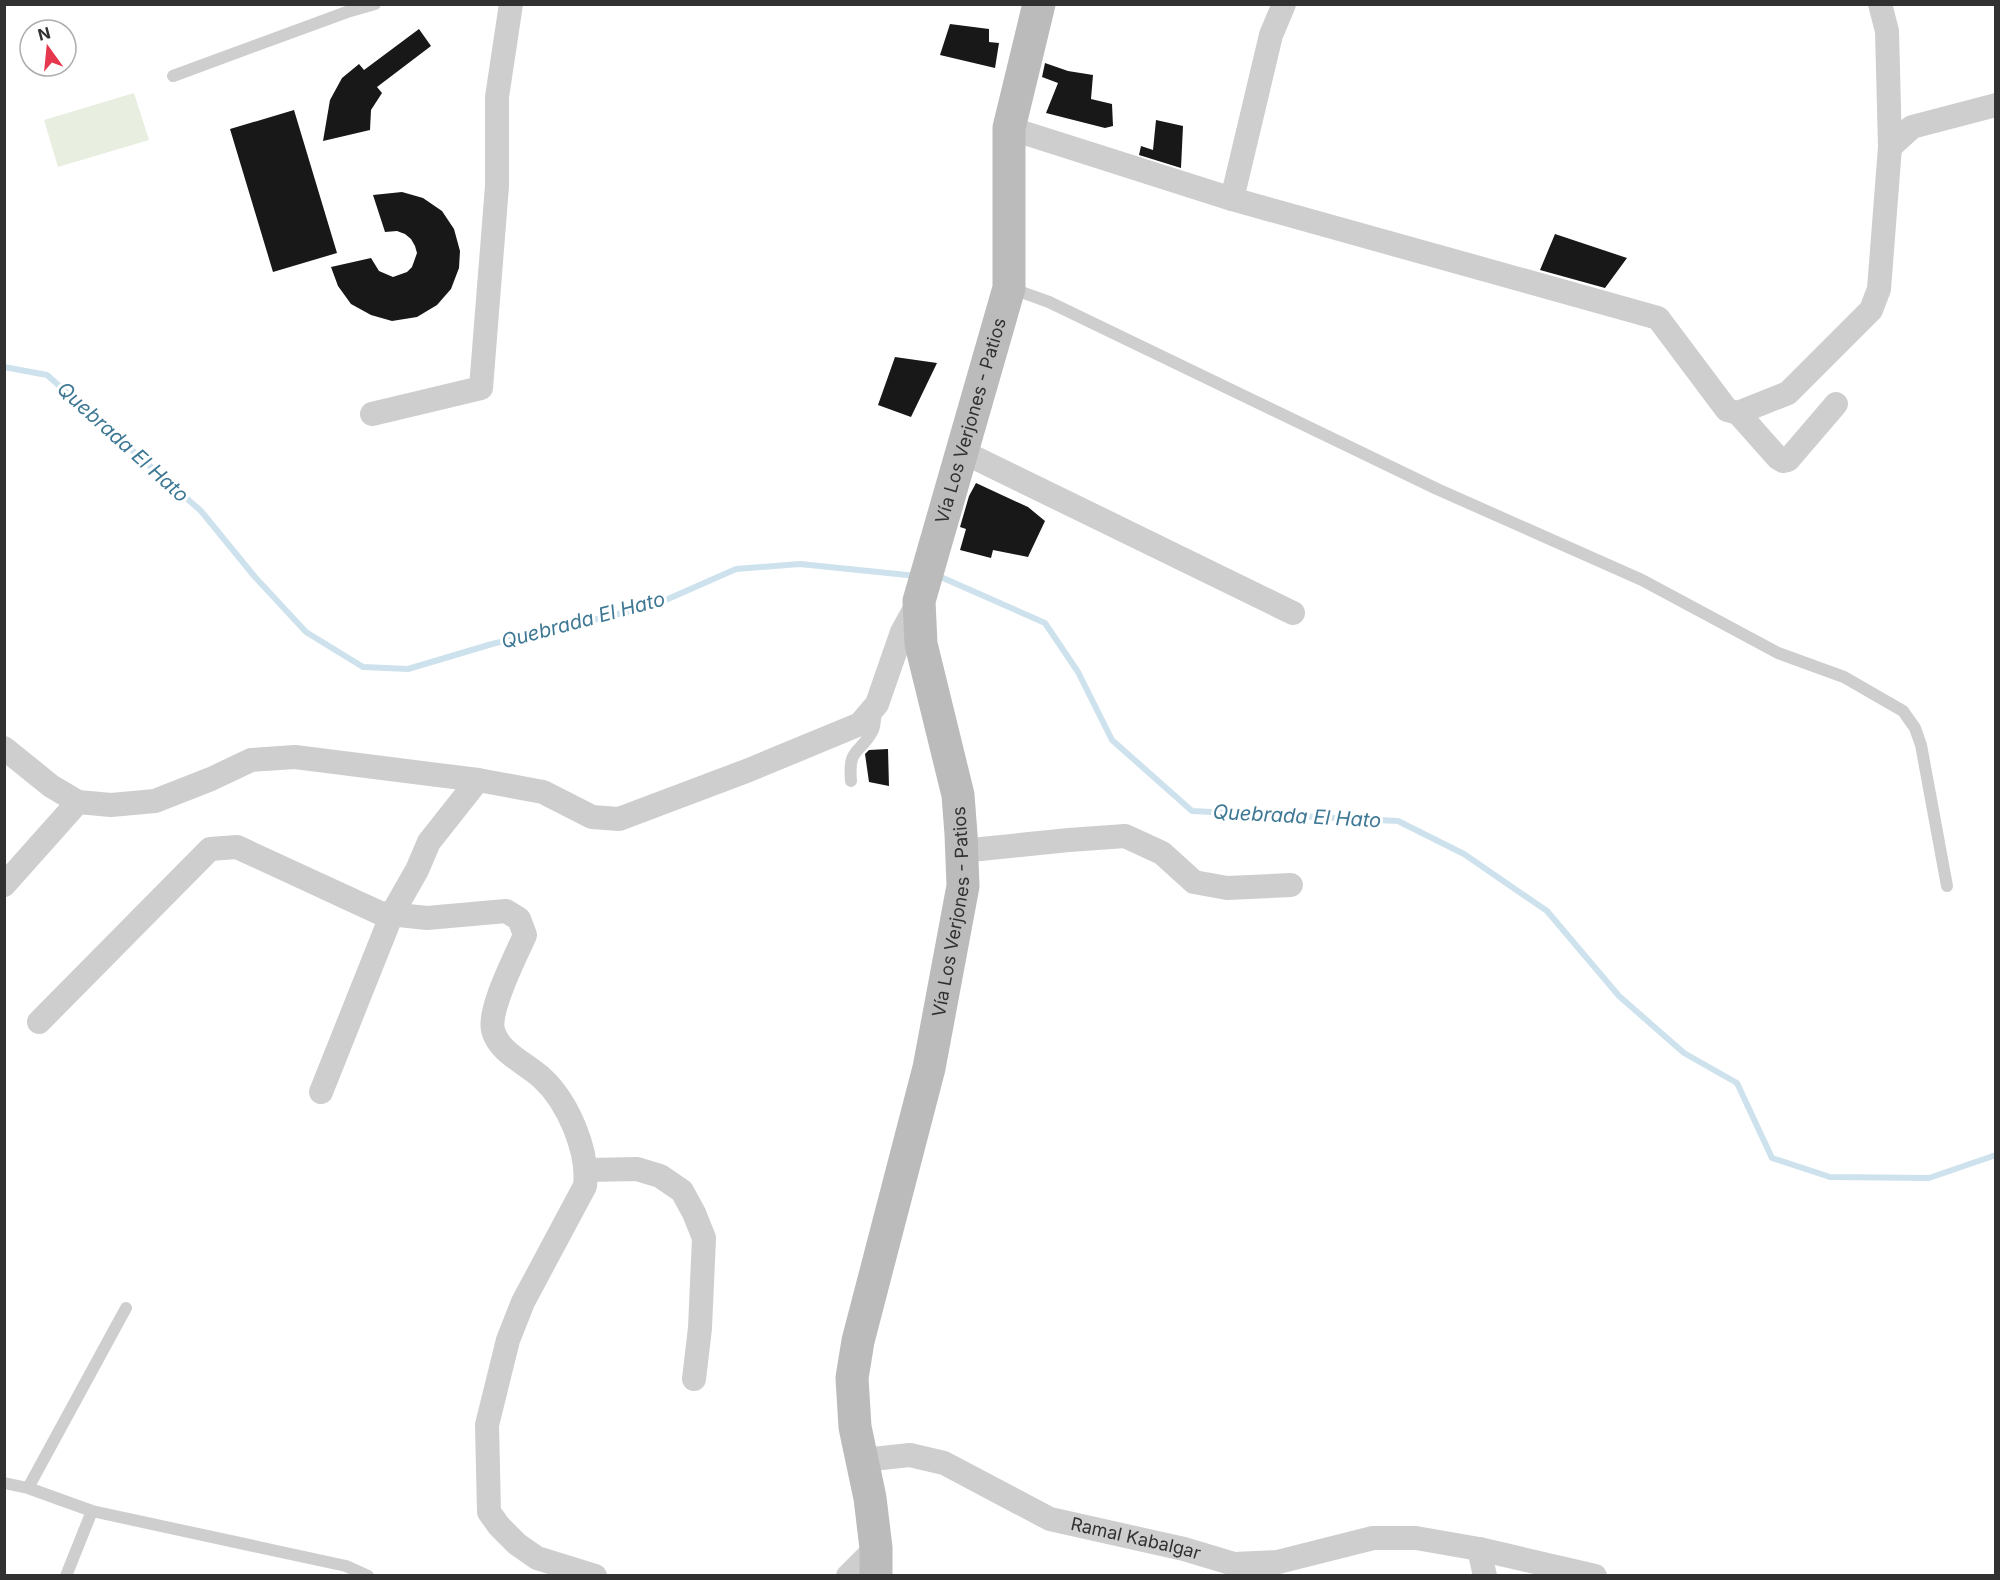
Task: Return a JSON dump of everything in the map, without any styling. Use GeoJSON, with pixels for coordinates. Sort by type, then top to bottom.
{"type":"FeatureCollection","features":[{"type":"Feature","properties":{"kind":"street"},"geometry":{"type":"LineString","coordinates":[[372,414],[482,388],[497,186],[497,97],[511,4]]}},
{"type":"Feature","properties":{"kind":"street","name":"Vía Los Verjones - Patios"},"geometry":{"type":"LineString","coordinates":[[876,1562],[863,1460],[855,1427],[852,1378],[858,1341],[929,1068],[963,886],[958,795],[921,644],[924,585],[1009,288],[1009,128],[1039,4]]}},
{"type":"Feature","properties":{"kind":"street"},"geometry":{"type":"LineString","coordinates":[[1232,199],[1271,35],[1284,4]]}},
{"type":"Feature","properties":{"kind":"street"},"geometry":{"type":"LineString","coordinates":[[1009,128],[1232,199],[1658,318],[1727,411],[1738,413],[1788,393],[1871,310],[1879,289],[1890,147],[1887,31],[1880,4]]}},
{"type":"Feature","properties":{"kind":"street"},"geometry":{"type":"LineString","coordinates":[[1890,147],[1912,127],[1995,105]]}},
{"type":"Feature","properties":{"kind":"street"},"geometry":{"type":"LineString","coordinates":[[1738,413],[1783,461],[1788,460],[1836,404]]}},
{"type":"Feature","properties":{"kind":"street"},"geometry":{"type":"LineString","coordinates":[[961,451],[1293,613]]}},
{"type":"Feature","properties":{"kind":"street"},"geometry":{"type":"LineString","coordinates":[[4,748],[51,786],[78,802],[111,805],[155,801],[251,760],[296,757],[478,780],[543,792],[592,817],[619,819],[749,770],[860,724],[877,704],[902,632],[924,585]]}},
{"type":"Feature","properties":{"kind":"street"},"geometry":{"type":"LineString","coordinates":[[321,1092],[392,914],[417,870],[429,842],[478,780]]}},
{"type":"Feature","properties":{"kind":"street"},"geometry":{"type":"LineString","coordinates":[[4,885],[78,802]]}},
{"type":"Feature","properties":{"kind":"street"},"geometry":{"type":"LineString","coordinates":[[961,851],[1125,836],[1162,853],[1194,882],[1227,888],[1291,885]]}},
{"type":"Feature","properties":{"kind":"street"},"geometry":{"type":"LineString","coordinates":[[39,1022],[210,849],[237,847],[380,913],[427,918],[506,912],[519,919],[525,935],[494,1010],[493,1031],[503,1048],[543,1079],[569,1112],[587,1170],[585,1186],[524,1302],[508,1340],[487,1425],[489,1512],[499,1527],[537,1558],[595,1575]]}},
{"type":"Feature","properties":{"kind":"street"},"geometry":{"type":"LineString","coordinates":[[587,1170],[637,1169],[660,1176],[682,1191],[694,1213],[704,1238],[700,1328],[694,1379]]}},
{"type":"Feature","properties":{"kind":"street","name":"Ramal Kabalgar"},"geometry":{"type":"LineString","coordinates":[[863,1460],[910,1455],[944,1463],[1050,1519],[1184,1549],[1234,1564],[1278,1562],[1373,1538],[1416,1538],[1595,1575]]}},
{"type":"Feature","properties":{"kind":"street"},"geometry":{"type":"LineString","coordinates":[[1479,1550],[1485,1575]]}},
{"type":"Feature","properties":{"kind":"street"},"geometry":{"type":"LineString","coordinates":[[848,1575],[876,1562]]}},
{"type":"Feature","properties":{"kind":"lane"},"geometry":{"type":"LineString","coordinates":[[173,76],[347,12],[375,4]]}},
{"type":"Feature","properties":{"kind":"lane"},"geometry":{"type":"LineString","coordinates":[[1009,288],[1049,302],[1437,489],[1642,580],[1778,653],[1844,677],[1903,711],[1915,728],[1921,745],[1947,886]]}},
{"type":"Feature","properties":{"kind":"lane"},"geometry":{"type":"LineString","coordinates":[[851,781],[849,765],[852,757],[874,729],[877,704]]}},
{"type":"Feature","properties":{"kind":"lane"},"geometry":{"type":"LineString","coordinates":[[28,1488],[126,1308]]}},
{"type":"Feature","properties":{"kind":"lane"},"geometry":{"type":"LineString","coordinates":[[4,1483],[28,1488],[92,1511],[346,1566],[368,1575]]}},
{"type":"Feature","properties":{"kind":"lane"},"geometry":{"type":"LineString","coordinates":[[66,1575],[92,1511]]}},
{"type":"Feature","properties":{"kind":"shaded area"},"geometry":{"type":"Polygon","coordinates":[[[134,93],[149,140],[58,167],[44,120],[134,93]]]}},
{"type":"Feature","properties":{"kind":"building"},"geometry":{"type":"Polygon","coordinates":[[[950,24],[989,29],[989,42],[999,43],[995,68],[940,55],[950,24]]]}},
{"type":"Feature","properties":{"kind":"building"},"geometry":{"type":"Polygon","coordinates":[[[419,29],[431,46],[377,87],[382,93],[371,110],[370,130],[323,141],[330,100],[342,78],[359,64],[364,70],[419,29]]]}},
{"type":"Feature","properties":{"kind":"building"},"geometry":{"type":"Polygon","coordinates":[[[1045,63],[1068,71],[1093,75],[1091,99],[1112,104],[1113,126],[1105,128],[1046,113],[1058,83],[1042,77],[1045,63]]]}},
{"type":"Feature","properties":{"kind":"building"},"geometry":{"type":"Polygon","coordinates":[[[294,110],[337,253],[273,272],[230,129],[294,110]]]}},
{"type":"Feature","properties":{"kind":"building"},"geometry":{"type":"Polygon","coordinates":[[[1156,120],[1183,126],[1181,168],[1139,155],[1141,146],[1153,150],[1156,120]]]}},
{"type":"Feature","properties":{"kind":"building"},"geometry":{"type":"Polygon","coordinates":[[[402,192],[423,198],[442,211],[454,229],[460,251],[459,268],[451,289],[437,305],[417,317],[392,321],[371,315],[351,304],[338,286],[331,267],[371,258],[379,271],[393,277],[407,272],[412,267],[417,253],[415,246],[405,234],[397,231],[385,232],[373,195],[402,192]]]}},
{"type":"Feature","properties":{"kind":"building"},"geometry":{"type":"Polygon","coordinates":[[[1555,234],[1627,258],[1605,288],[1540,270],[1555,234]]]}},
{"type":"Feature","properties":{"kind":"building"},"geometry":{"type":"Polygon","coordinates":[[[895,357],[937,363],[911,417],[878,405],[895,357]]]}},
{"type":"Feature","properties":{"kind":"building"},"geometry":{"type":"Polygon","coordinates":[[[976,483],[1028,507],[1045,521],[1028,557],[993,550],[991,558],[960,550],[966,529],[960,527],[969,496],[976,483]]]}},
{"type":"Feature","properties":{"kind":"building"},"geometry":{"type":"Polygon","coordinates":[[[888,749],[889,786],[869,782],[865,754],[869,750],[888,749]]]}},
{"type":"Feature","properties":{"kind":"waterway","name":"Quebrada El Hato"},"geometry":{"type":"LineString","coordinates":[[4,367],[47,375],[201,511],[255,577],[306,632],[363,667],[408,669],[492,644],[652,606],[736,569],[800,564],[917,576]]}},
{"type":"Feature","properties":{"kind":"waterway","name":"Quebrada El Hato"},"geometry":{"type":"LineString","coordinates":[[936,577],[943,578],[1045,623],[1078,672],[1112,740],[1192,811],[1398,821],[1464,854],[1547,911],[1619,996],[1684,1053],[1737,1083],[1772,1158],[1830,1177],[1929,1178],[1996,1155]]}}]}
